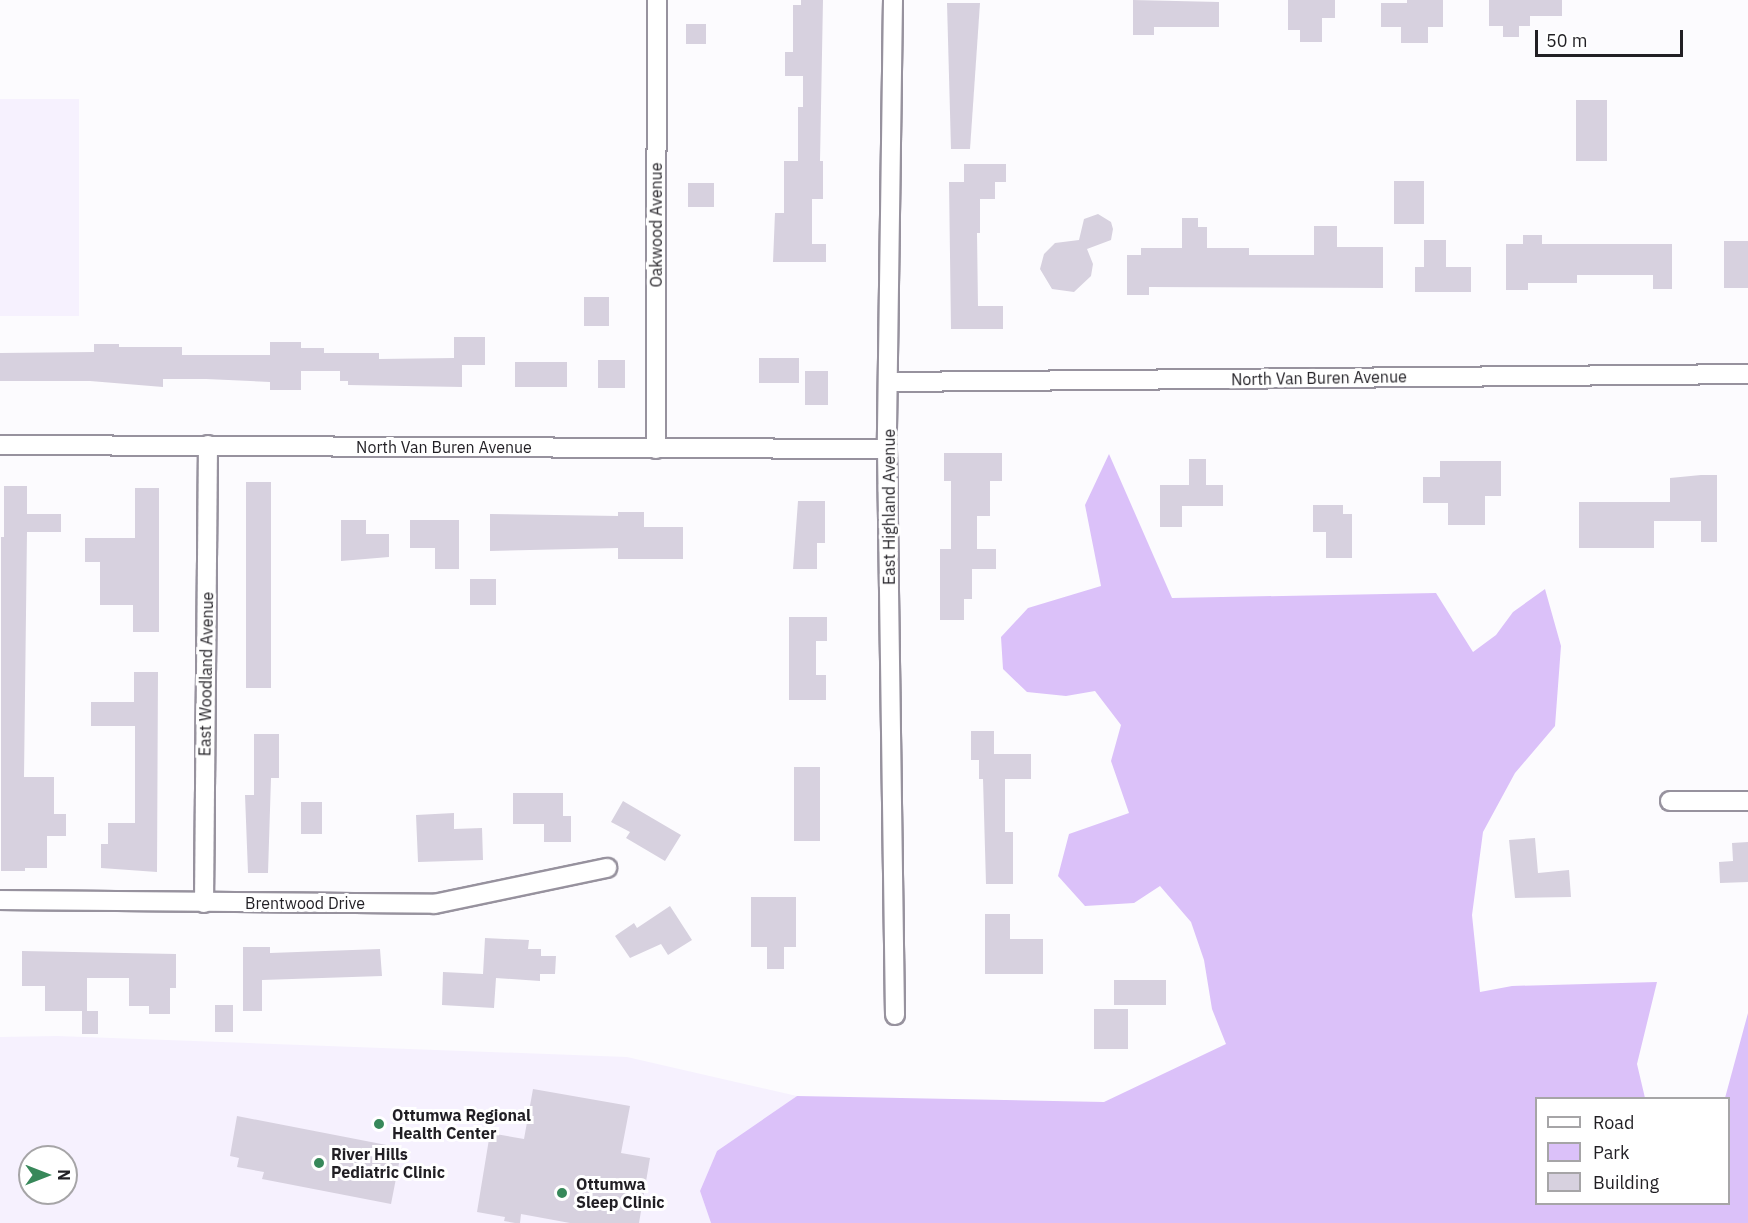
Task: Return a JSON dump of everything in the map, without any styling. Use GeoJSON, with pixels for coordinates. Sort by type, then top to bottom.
{"type":"FeatureCollection","features":[{"type":"Feature","properties":{"kind":"street","name":"Oakwood Avenue"},"geometry":{"type":"LineString","coordinates":[[656,449],[657,0]]}},
{"type":"Feature","properties":{"kind":"street","name":"East Highland Avenue"},"geometry":{"type":"LineString","coordinates":[[893,0],[888,449],[895,1015]]}},
{"type":"Feature","properties":{"kind":"street","name":"North Van Buren Avenue"},"geometry":{"type":"LineString","coordinates":[[889,382],[1748,374]]}},
{"type":"Feature","properties":{"kind":"street","name":"North Van Buren Avenue"},"geometry":{"type":"LineString","coordinates":[[0,445],[888,449]]}},
{"type":"Feature","properties":{"kind":"street","name":"East Woodland Avenue"},"geometry":{"type":"LineString","coordinates":[[204,903],[208,445]]}},
{"type":"Feature","properties":{"kind":"street"},"geometry":{"type":"LineString","coordinates":[[1670,801],[1748,801]]}},
{"type":"Feature","properties":{"kind":"street","name":"Brentwood Drive"},"geometry":{"type":"LineString","coordinates":[[0,900],[434,904],[607,868]]}},
{"type":"Feature","properties":{"kind":"shaded area"},"geometry":{"type":"Polygon","coordinates":[[[0,99],[79,99],[79,316],[0,316],[0,99]]]}},
{"type":"Feature","properties":{"kind":"shaded area","name":"Ottumwa Regional Health Center"},"geometry":{"type":"Polygon","coordinates":[[[57,1036],[627,1057],[797,1096],[717,1151],[700,1191],[711,1223],[0,1223],[0,1037],[57,1036]]]}},
{"type":"Feature","properties":{"kind":"green space"},"geometry":{"type":"Polygon","coordinates":[[[1109,454],[1172,598],[1436,593],[1473,652],[1496,635],[1513,612],[1545,589],[1561,646],[1555,726],[1515,773],[1483,832],[1472,915],[1480,992],[1512,986],[1657,982],[1637,1064],[1645,1097],[1535,1097],[1535,1205],[1730,1205],[1730,1097],[1725,1097],[1748,1013],[1748,1223],[711,1223],[700,1191],[717,1151],[797,1096],[1104,1102],[1226,1044],[1212,1009],[1204,960],[1191,922],[1160,886],[1134,903],[1085,906],[1058,876],[1069,834],[1129,813],[1111,761],[1121,725],[1095,691],[1066,696],[1027,692],[1003,669],[1001,637],[1028,608],[1101,586],[1085,505],[1109,454]]]}},
{"type":"Feature","properties":{"kind":"building"},"geometry":{"type":"Polygon","coordinates":[[[801,0],[823,0],[820,161],[823,161],[823,199],[812,199],[812,244],[826,244],[826,262],[773,262],[775,213],[784,213],[784,161],[798,161],[798,107],[803,107],[803,76],[785,76],[785,52],[793,52],[793,5],[801,5],[801,0]]]}},
{"type":"Feature","properties":{"kind":"building"},"geometry":{"type":"Polygon","coordinates":[[[1133,0],[1219,2],[1219,27],[1154,27],[1154,35],[1133,35],[1133,0]]]}},
{"type":"Feature","properties":{"kind":"building"},"geometry":{"type":"Polygon","coordinates":[[[1288,0],[1335,0],[1335,18],[1322,18],[1322,42],[1300,42],[1300,30],[1288,30],[1288,0]]]}},
{"type":"Feature","properties":{"kind":"building"},"geometry":{"type":"Polygon","coordinates":[[[1407,0],[1443,0],[1443,27],[1428,27],[1428,43],[1401,43],[1401,27],[1381,27],[1381,3],[1407,3],[1407,0]]]}},
{"type":"Feature","properties":{"kind":"building"},"geometry":{"type":"Polygon","coordinates":[[[1489,0],[1562,0],[1562,16],[1530,16],[1530,26],[1519,26],[1519,37],[1503,37],[1503,26],[1489,26],[1489,0]]]}},
{"type":"Feature","properties":{"kind":"building"},"geometry":{"type":"Polygon","coordinates":[[[947,3],[980,3],[970,149],[951,149],[947,3]]]}},
{"type":"Feature","properties":{"kind":"building"},"geometry":{"type":"Polygon","coordinates":[[[686,24],[706,24],[706,44],[686,44],[686,24]]]}},
{"type":"Feature","properties":{"kind":"building"},"geometry":{"type":"Polygon","coordinates":[[[1576,100],[1607,100],[1607,161],[1576,161],[1576,100]]]}},
{"type":"Feature","properties":{"kind":"building"},"geometry":{"type":"Polygon","coordinates":[[[964,164],[1006,164],[1006,182],[995,182],[995,199],[980,199],[980,233],[977,233],[978,306],[1003,306],[1003,329],[951,329],[949,182],[964,182],[964,164]]]}},
{"type":"Feature","properties":{"kind":"building"},"geometry":{"type":"Polygon","coordinates":[[[1394,181],[1424,181],[1424,224],[1394,224],[1394,181]]]}},
{"type":"Feature","properties":{"kind":"building"},"geometry":{"type":"Polygon","coordinates":[[[688,183],[714,183],[714,207],[688,207],[688,183]]]}},
{"type":"Feature","properties":{"kind":"building"},"geometry":{"type":"Polygon","coordinates":[[[1098,214],[1111,222],[1113,229],[1111,240],[1087,249],[1093,264],[1091,276],[1074,292],[1052,289],[1040,269],[1044,254],[1055,243],[1079,240],[1084,219],[1098,214]]]}},
{"type":"Feature","properties":{"kind":"building"},"geometry":{"type":"Polygon","coordinates":[[[1182,218],[1198,218],[1198,227],[1207,227],[1207,248],[1249,248],[1249,255],[1314,255],[1314,226],[1337,226],[1337,247],[1383,247],[1383,288],[1149,287],[1149,295],[1127,295],[1127,255],[1141,255],[1141,248],[1182,248],[1182,218]]]}},
{"type":"Feature","properties":{"kind":"building"},"geometry":{"type":"Polygon","coordinates":[[[1523,235],[1542,235],[1542,244],[1672,244],[1672,289],[1653,289],[1653,275],[1577,275],[1577,283],[1528,283],[1528,290],[1506,290],[1506,244],[1523,244],[1523,235]]]}},
{"type":"Feature","properties":{"kind":"building"},"geometry":{"type":"Polygon","coordinates":[[[1424,240],[1446,240],[1446,267],[1471,267],[1471,292],[1415,292],[1415,267],[1424,267],[1424,240]]]}},
{"type":"Feature","properties":{"kind":"building"},"geometry":{"type":"Polygon","coordinates":[[[1724,241],[1748,241],[1748,288],[1724,288],[1724,241]]]}},
{"type":"Feature","properties":{"kind":"building"},"geometry":{"type":"Polygon","coordinates":[[[584,297],[609,297],[609,326],[584,326],[584,297]]]}},
{"type":"Feature","properties":{"kind":"building"},"geometry":{"type":"Polygon","coordinates":[[[454,337],[485,337],[485,365],[462,365],[462,387],[348,385],[348,381],[340,381],[340,371],[301,371],[301,390],[270,390],[270,382],[206,379],[163,379],[163,387],[90,381],[0,381],[0,353],[94,352],[94,344],[119,344],[119,347],[182,347],[182,355],[270,355],[270,342],[301,342],[301,348],[324,348],[324,353],[379,353],[379,359],[454,358],[454,337]]]}},
{"type":"Feature","properties":{"kind":"building"},"geometry":{"type":"Polygon","coordinates":[[[759,358],[799,358],[799,383],[759,383],[759,358]]]}},
{"type":"Feature","properties":{"kind":"building"},"geometry":{"type":"Polygon","coordinates":[[[598,360],[625,360],[625,388],[598,388],[598,360]]]}},
{"type":"Feature","properties":{"kind":"building"},"geometry":{"type":"Polygon","coordinates":[[[515,362],[567,362],[567,387],[515,387],[515,362]]]}},
{"type":"Feature","properties":{"kind":"building"},"geometry":{"type":"Polygon","coordinates":[[[805,371],[828,371],[828,405],[805,405],[805,371]]]}},
{"type":"Feature","properties":{"kind":"building"},"geometry":{"type":"Polygon","coordinates":[[[944,453],[1002,453],[1002,481],[990,481],[990,516],[977,516],[977,549],[996,549],[996,569],[972,569],[972,599],[964,599],[964,620],[940,620],[940,549],[951,549],[951,481],[944,481],[944,453]]]}},
{"type":"Feature","properties":{"kind":"building"},"geometry":{"type":"Polygon","coordinates":[[[1189,459],[1206,459],[1206,485],[1223,485],[1223,506],[1182,506],[1182,527],[1160,527],[1160,485],[1189,485],[1189,459]]]}},
{"type":"Feature","properties":{"kind":"building"},"geometry":{"type":"Polygon","coordinates":[[[1440,461],[1501,461],[1501,496],[1485,496],[1485,525],[1448,525],[1448,503],[1423,503],[1423,477],[1440,477],[1440,461]]]}},
{"type":"Feature","properties":{"kind":"building"},"geometry":{"type":"Polygon","coordinates":[[[1717,475],[1717,542],[1701,542],[1701,521],[1654,521],[1654,548],[1579,548],[1579,502],[1670,502],[1670,478],[1717,475]]]}},
{"type":"Feature","properties":{"kind":"building"},"geometry":{"type":"Polygon","coordinates":[[[246,482],[271,482],[271,688],[246,688],[246,482]]]}},
{"type":"Feature","properties":{"kind":"building"},"geometry":{"type":"Polygon","coordinates":[[[4,486],[27,486],[27,514],[61,514],[61,532],[27,532],[24,777],[54,777],[54,814],[66,814],[66,836],[47,836],[47,868],[25,868],[25,871],[1,871],[1,537],[4,537],[4,486]]]}},
{"type":"Feature","properties":{"kind":"building"},"geometry":{"type":"Polygon","coordinates":[[[135,488],[159,488],[159,632],[133,632],[133,605],[100,605],[100,562],[85,562],[85,538],[135,538],[135,488]]]}},
{"type":"Feature","properties":{"kind":"building"},"geometry":{"type":"Polygon","coordinates":[[[798,501],[825,501],[825,543],[817,543],[817,569],[793,569],[798,501]]]}},
{"type":"Feature","properties":{"kind":"building"},"geometry":{"type":"Polygon","coordinates":[[[1313,505],[1343,505],[1343,514],[1352,514],[1352,558],[1326,558],[1326,532],[1313,532],[1313,505]]]}},
{"type":"Feature","properties":{"kind":"building"},"geometry":{"type":"Polygon","coordinates":[[[618,512],[644,512],[644,527],[683,527],[683,559],[618,559],[618,548],[490,551],[490,514],[618,516],[618,512]]]}},
{"type":"Feature","properties":{"kind":"building"},"geometry":{"type":"Polygon","coordinates":[[[341,520],[366,520],[366,534],[389,534],[389,557],[341,561],[341,520]]]}},
{"type":"Feature","properties":{"kind":"building"},"geometry":{"type":"Polygon","coordinates":[[[410,520],[459,520],[459,569],[435,569],[435,548],[410,548],[410,520]]]}},
{"type":"Feature","properties":{"kind":"building"},"geometry":{"type":"Polygon","coordinates":[[[470,579],[496,579],[496,605],[470,605],[470,579]]]}},
{"type":"Feature","properties":{"kind":"building"},"geometry":{"type":"Polygon","coordinates":[[[789,617],[827,617],[827,641],[816,641],[816,675],[826,675],[826,700],[789,700],[789,617]]]}},
{"type":"Feature","properties":{"kind":"building"},"geometry":{"type":"Polygon","coordinates":[[[134,672],[158,672],[157,872],[101,868],[101,844],[108,844],[108,823],[135,823],[135,726],[91,726],[91,702],[134,702],[134,672]]]}},
{"type":"Feature","properties":{"kind":"building"},"geometry":{"type":"Polygon","coordinates":[[[971,731],[994,731],[994,754],[1031,754],[1031,779],[1005,779],[1005,832],[1013,832],[1013,884],[986,884],[983,779],[979,779],[979,760],[971,760],[971,731]]]}},
{"type":"Feature","properties":{"kind":"building"},"geometry":{"type":"Polygon","coordinates":[[[254,734],[279,734],[279,778],[271,778],[268,873],[248,873],[245,795],[254,795],[254,734]]]}},
{"type":"Feature","properties":{"kind":"building"},"geometry":{"type":"Polygon","coordinates":[[[794,767],[820,767],[820,841],[794,841],[794,767]]]}},
{"type":"Feature","properties":{"kind":"building"},"geometry":{"type":"Polygon","coordinates":[[[513,793],[563,793],[563,816],[571,816],[571,842],[544,842],[544,824],[513,824],[513,793]]]}},
{"type":"Feature","properties":{"kind":"building"},"geometry":{"type":"Polygon","coordinates":[[[623,801],[681,835],[665,861],[626,838],[630,832],[611,822],[623,801]]]}},
{"type":"Feature","properties":{"kind":"building"},"geometry":{"type":"Polygon","coordinates":[[[301,802],[322,802],[322,834],[301,834],[301,802]]]}},
{"type":"Feature","properties":{"kind":"building"},"geometry":{"type":"Polygon","coordinates":[[[454,813],[454,829],[482,828],[483,860],[418,862],[416,815],[454,813]]]}},
{"type":"Feature","properties":{"kind":"building"},"geometry":{"type":"Polygon","coordinates":[[[1535,838],[1538,873],[1569,870],[1571,897],[1515,898],[1509,840],[1535,838]]]}},
{"type":"Feature","properties":{"kind":"building"},"geometry":{"type":"Polygon","coordinates":[[[1748,842],[1748,882],[1720,883],[1719,862],[1733,861],[1732,843],[1748,842]]]}},
{"type":"Feature","properties":{"kind":"building"},"geometry":{"type":"Polygon","coordinates":[[[751,897],[796,897],[796,947],[784,947],[784,969],[767,969],[767,947],[751,947],[751,897]]]}},
{"type":"Feature","properties":{"kind":"building"},"geometry":{"type":"Polygon","coordinates":[[[670,906],[692,940],[668,955],[661,944],[630,958],[615,936],[634,923],[637,928],[670,906]]]}},
{"type":"Feature","properties":{"kind":"building"},"geometry":{"type":"Polygon","coordinates":[[[985,914],[1010,914],[1010,939],[1043,939],[1043,974],[985,974],[985,914]]]}},
{"type":"Feature","properties":{"kind":"building"},"geometry":{"type":"Polygon","coordinates":[[[485,938],[529,940],[528,949],[541,949],[541,956],[556,956],[555,974],[540,974],[540,981],[496,978],[494,1008],[442,1005],[443,972],[483,974],[485,938]]]}},
{"type":"Feature","properties":{"kind":"building"},"geometry":{"type":"Polygon","coordinates":[[[243,947],[270,947],[270,953],[380,949],[382,976],[262,980],[262,1011],[243,1011],[243,947]]]}},
{"type":"Feature","properties":{"kind":"building"},"geometry":{"type":"Polygon","coordinates":[[[22,951],[176,954],[176,988],[170,988],[170,1014],[149,1014],[149,1006],[129,1006],[129,978],[87,978],[87,1011],[45,1011],[45,986],[22,986],[22,951]]]}},
{"type":"Feature","properties":{"kind":"building"},"geometry":{"type":"Polygon","coordinates":[[[1114,980],[1166,980],[1166,1005],[1114,1005],[1114,980]]]}},
{"type":"Feature","properties":{"kind":"building"},"geometry":{"type":"Polygon","coordinates":[[[215,1005],[233,1005],[233,1032],[215,1032],[215,1005]]]}},
{"type":"Feature","properties":{"kind":"building"},"geometry":{"type":"Polygon","coordinates":[[[1094,1009],[1128,1009],[1128,1049],[1094,1049],[1094,1009]]]}},
{"type":"Feature","properties":{"kind":"building"},"geometry":{"type":"Polygon","coordinates":[[[82,1011],[98,1011],[98,1034],[82,1034],[82,1011]]]}},
{"type":"Feature","properties":{"kind":"building"},"geometry":{"type":"Polygon","coordinates":[[[533,1089],[630,1106],[621,1153],[650,1158],[639,1223],[570,1223],[521,1214],[520,1223],[515,1223],[504,1221],[505,1217],[477,1212],[490,1133],[524,1139],[533,1089]]]}},
{"type":"Feature","properties":{"kind":"building","name":"River Hills Pediatric Clinic"},"geometry":{"type":"Polygon","coordinates":[[[237,1116],[402,1148],[391,1204],[262,1179],[264,1172],[237,1167],[239,1158],[230,1156],[237,1116]]]}},
{"type":"Feature","properties":{"kind":"place","name":"Ottumwa Regional Health Center"},"geometry":{"type":"Point","coordinates":[379,1124]}},
{"type":"Feature","properties":{"kind":"place","name":"River Hills Pediatric Clinic"},"geometry":{"type":"Point","coordinates":[319,1163]}},
{"type":"Feature","properties":{"kind":"place","name":"Ottumwa Sleep Clinic"},"geometry":{"type":"Point","coordinates":[562,1193]}}]}
